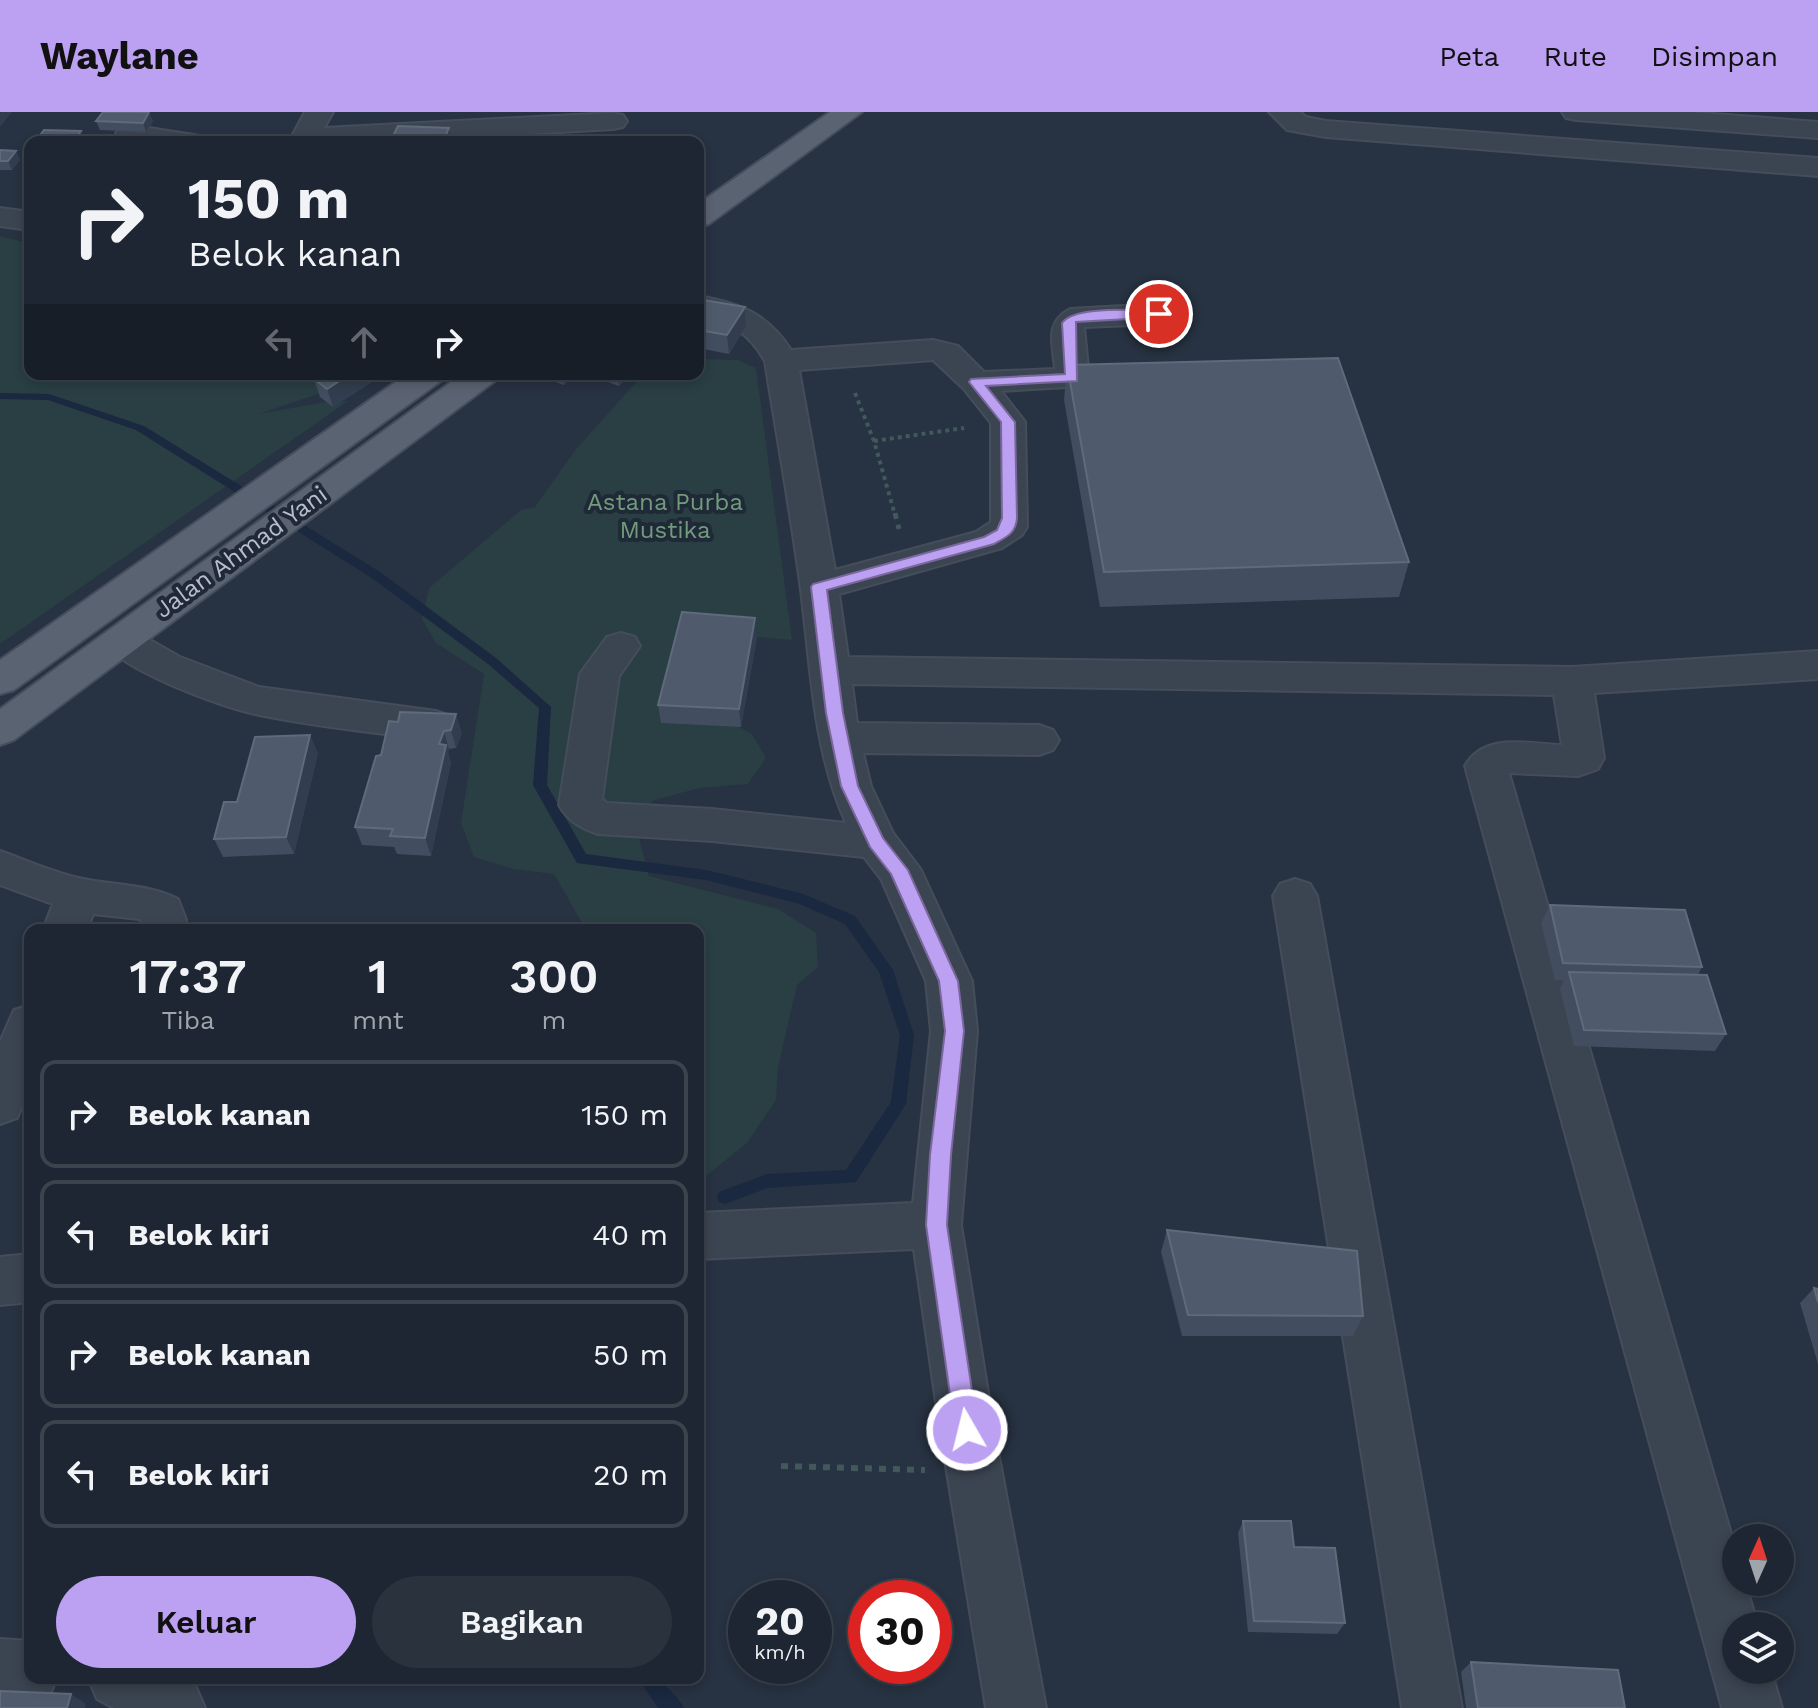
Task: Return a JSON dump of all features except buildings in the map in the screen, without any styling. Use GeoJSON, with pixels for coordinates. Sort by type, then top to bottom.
{"type":"FeatureCollection","features":[{"type":"Feature","properties":{"kind":"main road"},"geometry":{"type":"LineString","coordinates":[[704,182],[805,112]]}},
{"type":"Feature","properties":{"kind":"main road"},"geometry":{"type":"LineString","coordinates":[[704,214],[848,112]]}},
{"type":"Feature","properties":{"kind":"main road","name":"Jalan Ahmad Yani"},"geometry":{"type":"LineString","coordinates":[[0,680],[421,380]]}},
{"type":"Feature","properties":{"kind":"main road","name":"Jalan Ahmad Yani"},"geometry":{"type":"LineString","coordinates":[[0,730],[475,380]]}},
{"type":"Feature","properties":{"kind":"street"},"geometry":{"type":"LineString","coordinates":[[304,136],[319,112]]}},
{"type":"Feature","properties":{"kind":"street"},"geometry":{"type":"LineString","coordinates":[[1283,112],[1297,124],[1326,129],[1818,167]]}},
{"type":"Feature","properties":{"kind":"street"},"geometry":{"type":"LineString","coordinates":[[1576,112],[1818,130]]}},
{"type":"Feature","properties":{"kind":"street"},"geometry":{"type":"LineString","coordinates":[[367,136],[613,121]]}},
{"type":"Feature","properties":{"kind":"street"},"geometry":{"type":"LineString","coordinates":[[0,217],[24,220]]}},
{"type":"Feature","properties":{"kind":"street"},"geometry":{"type":"LineString","coordinates":[[704,307],[737,315],[758,326],[769,337],[781,361],[819,587],[839,738],[850,786],[876,842],[899,870],[949,981],[954,1031],[940,1155],[936,1225],[974,1471],[1016,1708]]}},
{"type":"Feature","properties":{"kind":"street"},"geometry":{"type":"LineString","coordinates":[[1072,378],[1068,323],[1071,319],[1081,316],[1159,314]]}},
{"type":"Feature","properties":{"kind":"street"},"geometry":{"type":"LineString","coordinates":[[781,361],[941,350],[976,382],[1008,422],[1009,527],[989,540],[819,587]]}},
{"type":"Feature","properties":{"kind":"street"},"geometry":{"type":"LineString","coordinates":[[976,382],[1149,375]]}},
{"type":"Feature","properties":{"kind":"street"},"geometry":{"type":"LineString","coordinates":[[122,641],[166,667],[254,700],[436,726]]}},
{"type":"Feature","properties":{"kind":"street"},"geometry":{"type":"LineString","coordinates":[[621,646],[600,674],[580,805],[587,813],[598,818],[712,825],[876,842]]}},
{"type":"Feature","properties":{"kind":"street"},"geometry":{"type":"LineString","coordinates":[[831,670],[1572,681],[1818,665]]}},
{"type":"Feature","properties":{"kind":"street"},"geometry":{"type":"LineString","coordinates":[[1572,681],[1584,758],[1578,761],[1499,758],[1486,766],[1725,1612]]}},
{"type":"Feature","properties":{"kind":"street"},"geometry":{"type":"LineString","coordinates":[[839,738],[1039,740]]}},
{"type":"Feature","properties":{"kind":"street"},"geometry":{"type":"LineString","coordinates":[[0,868],[72,912],[146,903],[162,911],[163,924]]}},
{"type":"Feature","properties":{"kind":"street"},"geometry":{"type":"LineString","coordinates":[[1295,896],[1432,1708]]}},
{"type":"Feature","properties":{"kind":"street"},"geometry":{"type":"LineString","coordinates":[[0,1103],[24,1040]]}},
{"type":"Feature","properties":{"kind":"street"},"geometry":{"type":"LineString","coordinates":[[704,1236],[936,1225]]}},
{"type":"Feature","properties":{"kind":"street"},"geometry":{"type":"LineString","coordinates":[[0,1281],[24,1279]]}},
{"type":"Feature","properties":{"kind":"street"},"geometry":{"type":"LineString","coordinates":[[0,1669],[24,1671]]}},
{"type":"Feature","properties":{"kind":"street"},"geometry":{"type":"LineString","coordinates":[[129,1684],[175,1708]]}},
{"type":"Feature","properties":{"kind":"street"},"geometry":{"type":"LineString","coordinates":[[1745,1684],[1752,1708]]}},
{"type":"Feature","properties":{"kind":"path"},"geometry":{"type":"LineString","coordinates":[[855,393],[874,441],[908,562]]}},
{"type":"Feature","properties":{"kind":"path"},"geometry":{"type":"LineString","coordinates":[[874,441],[1008,422]]}},
{"type":"Feature","properties":{"kind":"path"},"geometry":{"type":"LineString","coordinates":[[781,1466],[974,1471]]}},
{"type":"Feature","properties":{"kind":"green space"},"geometry":{"type":"Polygon","coordinates":[[[0,236],[24,242],[24,380],[341,380],[324,392],[259,414],[348,401],[0,644],[0,236]]]}},
{"type":"Feature","properties":{"kind":"green space","name":"Astana Purba Mustika"},"geometry":{"type":"Polygon","coordinates":[[[704,359],[738,360],[756,368],[792,640],[688,631],[700,706],[752,734],[766,758],[748,784],[699,788],[652,801],[636,827],[649,876],[778,909],[816,933],[818,967],[797,985],[778,1068],[776,1100],[747,1143],[704,1180],[704,924],[583,924],[554,874],[513,869],[474,857],[461,823],[484,674],[436,643],[422,619],[429,588],[521,510],[535,507],[576,449],[638,380],[704,380],[704,359]]]}},
{"type":"Feature","properties":{"kind":"waterway"},"geometry":{"type":"LineString","coordinates":[[0,396],[49,397],[140,428],[376,575],[492,661],[545,707],[540,785],[582,859],[706,875],[803,899],[850,920],[886,970],[907,1035],[898,1104],[850,1177],[767,1181],[725,1197]]}},
{"type":"Feature","properties":{"kind":"waterway"},"geometry":{"type":"LineString","coordinates":[[651,1684],[664,1701],[674,1708]]}},
{"type":"Feature","properties":{"kind":"route"},"geometry":{"type":"LineString","coordinates":[[967,1430],[936,1225],[940,1155],[954,1031],[949,981],[899,870],[876,842],[850,786],[835,713],[819,587],[989,540],[1003,533],[1009,527],[1008,422],[976,382],[1072,378],[1068,323],[1071,319],[1081,316],[1159,314]]}}]}
